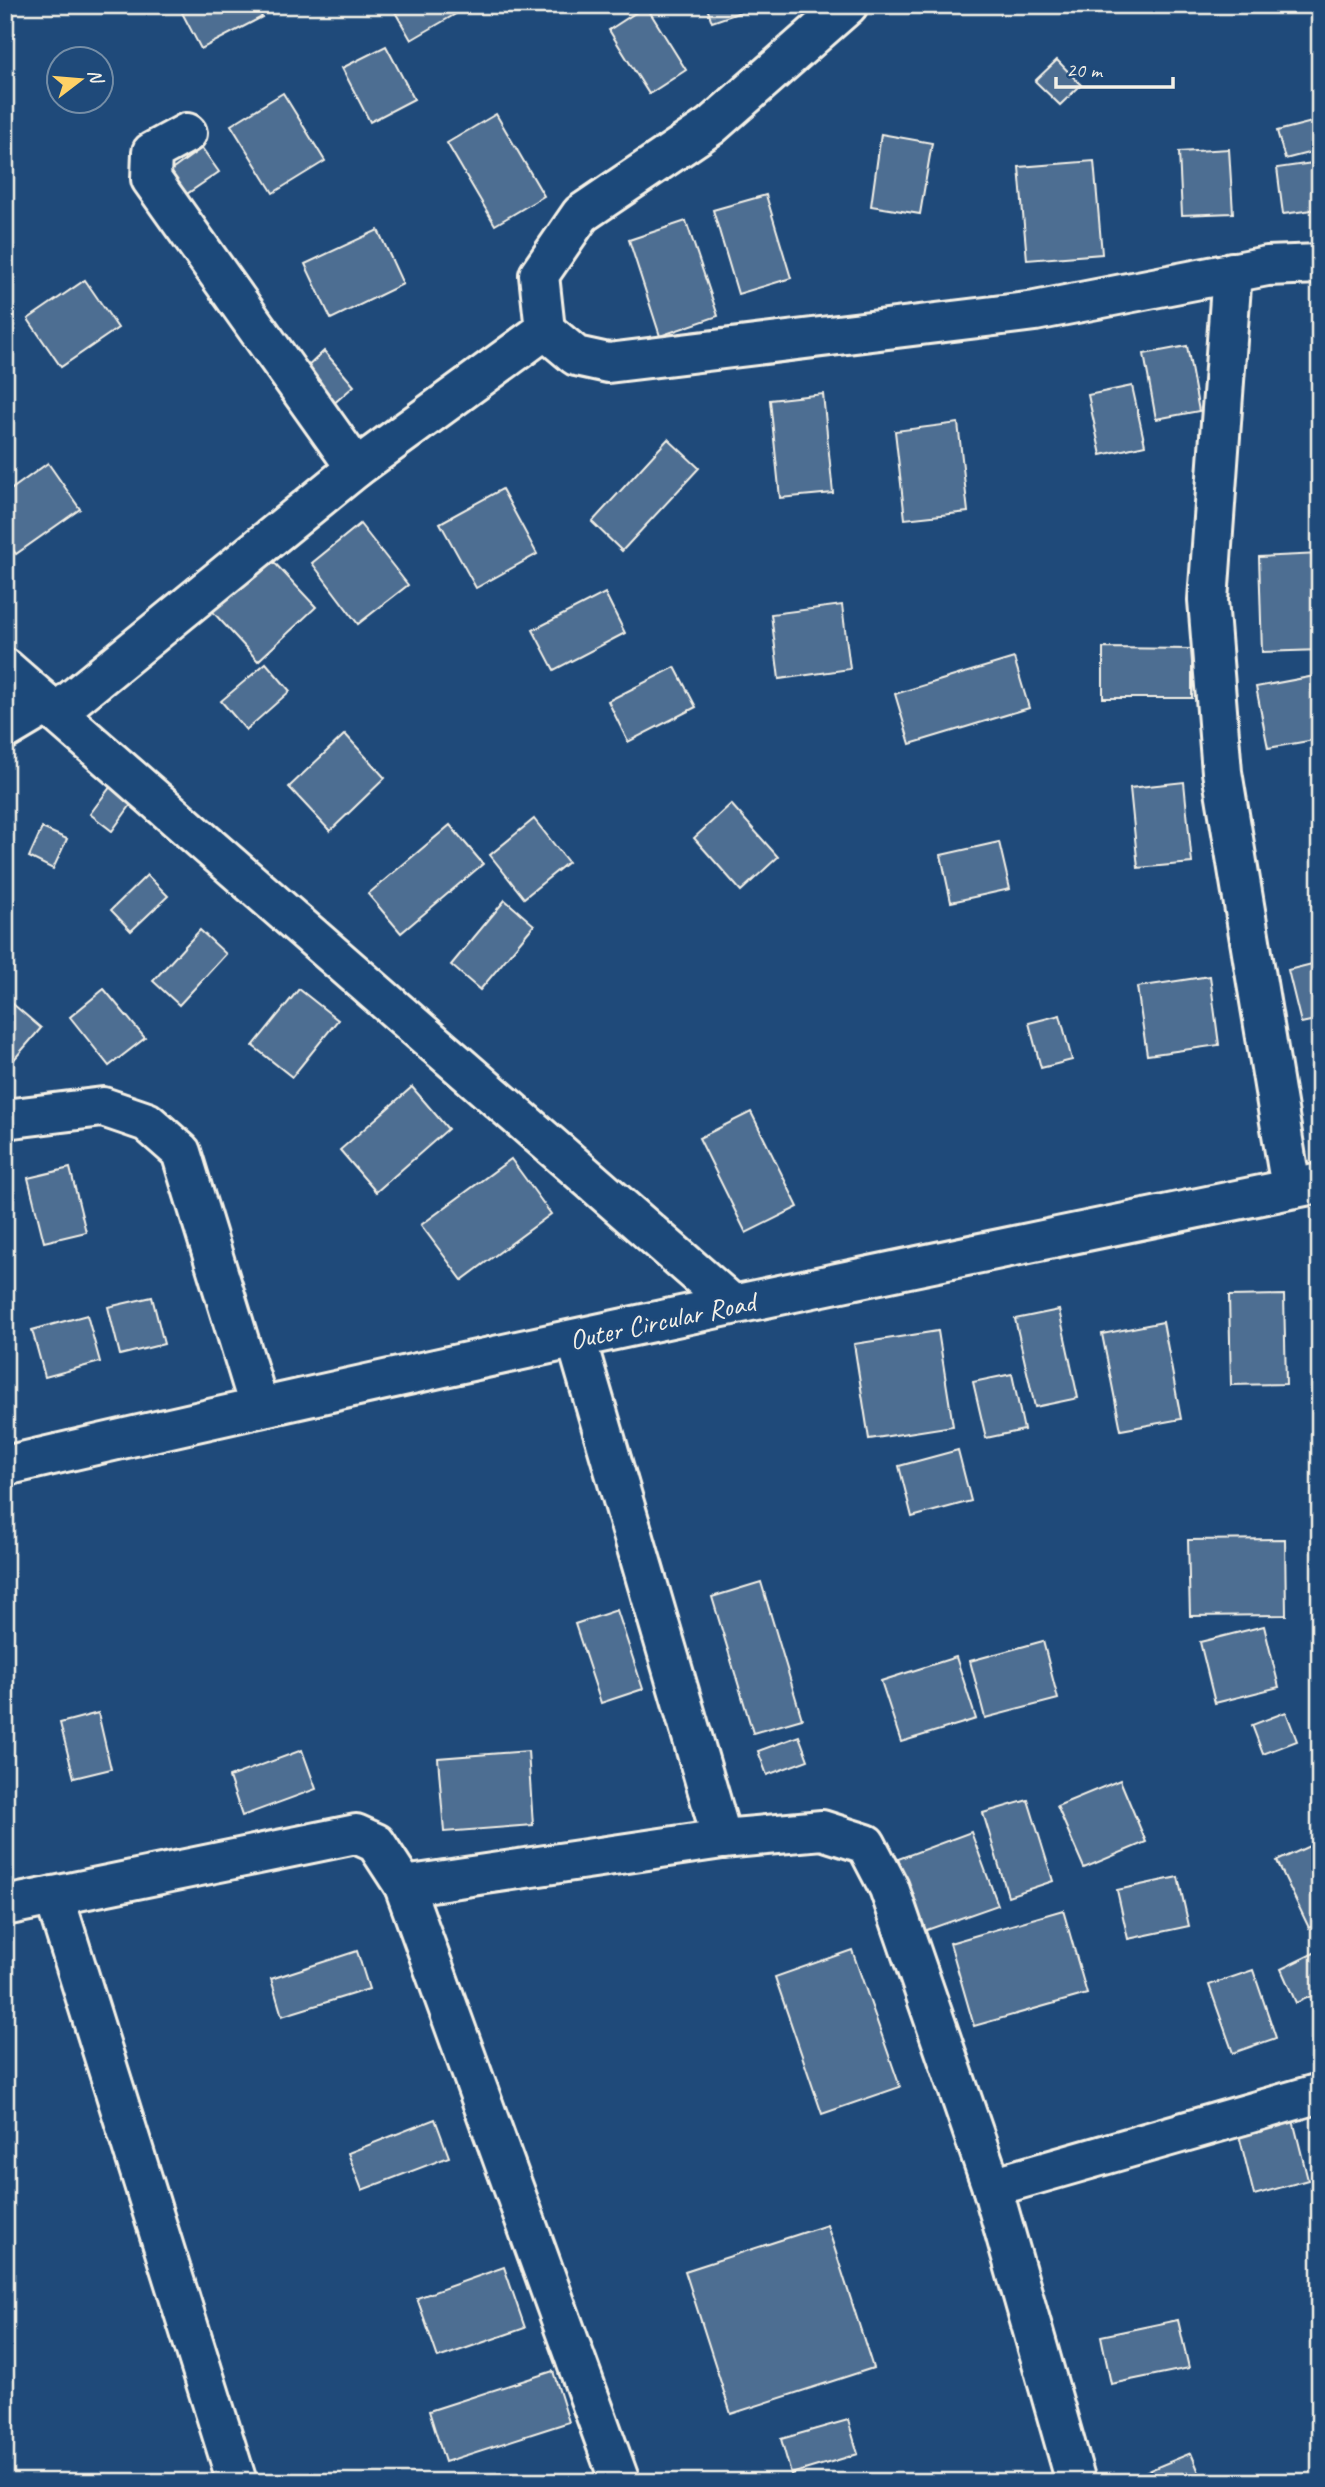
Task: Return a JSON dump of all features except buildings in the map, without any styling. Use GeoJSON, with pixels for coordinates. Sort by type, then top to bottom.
{"type":"FeatureCollection","features":[{"type":"Feature","properties":{"kind":"street"},"geometry":{"type":"LineString","coordinates":[[848,5],[711,126],[581,214],[538,275],[545,330],[576,356],[608,363],[1035,311],[1267,266],[1320,264]]}},
{"type":"Feature","properties":{"kind":"street"},"geometry":{"type":"LineString","coordinates":[[187,133],[152,152],[151,180],[356,468]]}},
{"type":"Feature","properties":{"kind":"street"},"geometry":{"type":"LineString","coordinates":[[1232,272],[1208,600],[1222,772],[1305,1185]]}},
{"type":"Feature","properties":{"kind":"street"},"geometry":{"type":"LineString","coordinates":[[5,730],[51,709],[356,468],[545,330]]}},
{"type":"Feature","properties":{"kind":"street"},"geometry":{"type":"LineString","coordinates":[[5,668],[732,1304]]}},
{"type":"Feature","properties":{"kind":"street"},"geometry":{"type":"LineString","coordinates":[[5,1119],[103,1107],[147,1122],[181,1152],[259,1406]]}},
{"type":"Feature","properties":{"kind":"street","name":"Outer Circular Road"},"geometry":{"type":"LineString","coordinates":[[5,1466],[259,1406],[1305,1185]]}},
{"type":"Feature","properties":{"kind":"street"},"geometry":{"type":"LineString","coordinates":[[576,1339],[722,1839]]}},
{"type":"Feature","properties":{"kind":"street"},"geometry":{"type":"LineString","coordinates":[[404,1886],[722,1839],[822,1830],[866,1844],[889,1888],[992,2188],[1076,2482]]}},
{"type":"Feature","properties":{"kind":"street"},"geometry":{"type":"LineString","coordinates":[[5,1906],[356,1834],[376,1843],[404,1886],[620,2482]]}},
{"type":"Feature","properties":{"kind":"street"},"geometry":{"type":"LineString","coordinates":[[54,1896],[237,2482]]}},
{"type":"Feature","properties":{"kind":"street"},"geometry":{"type":"LineString","coordinates":[[992,2188],[1320,2093]]}}]}
